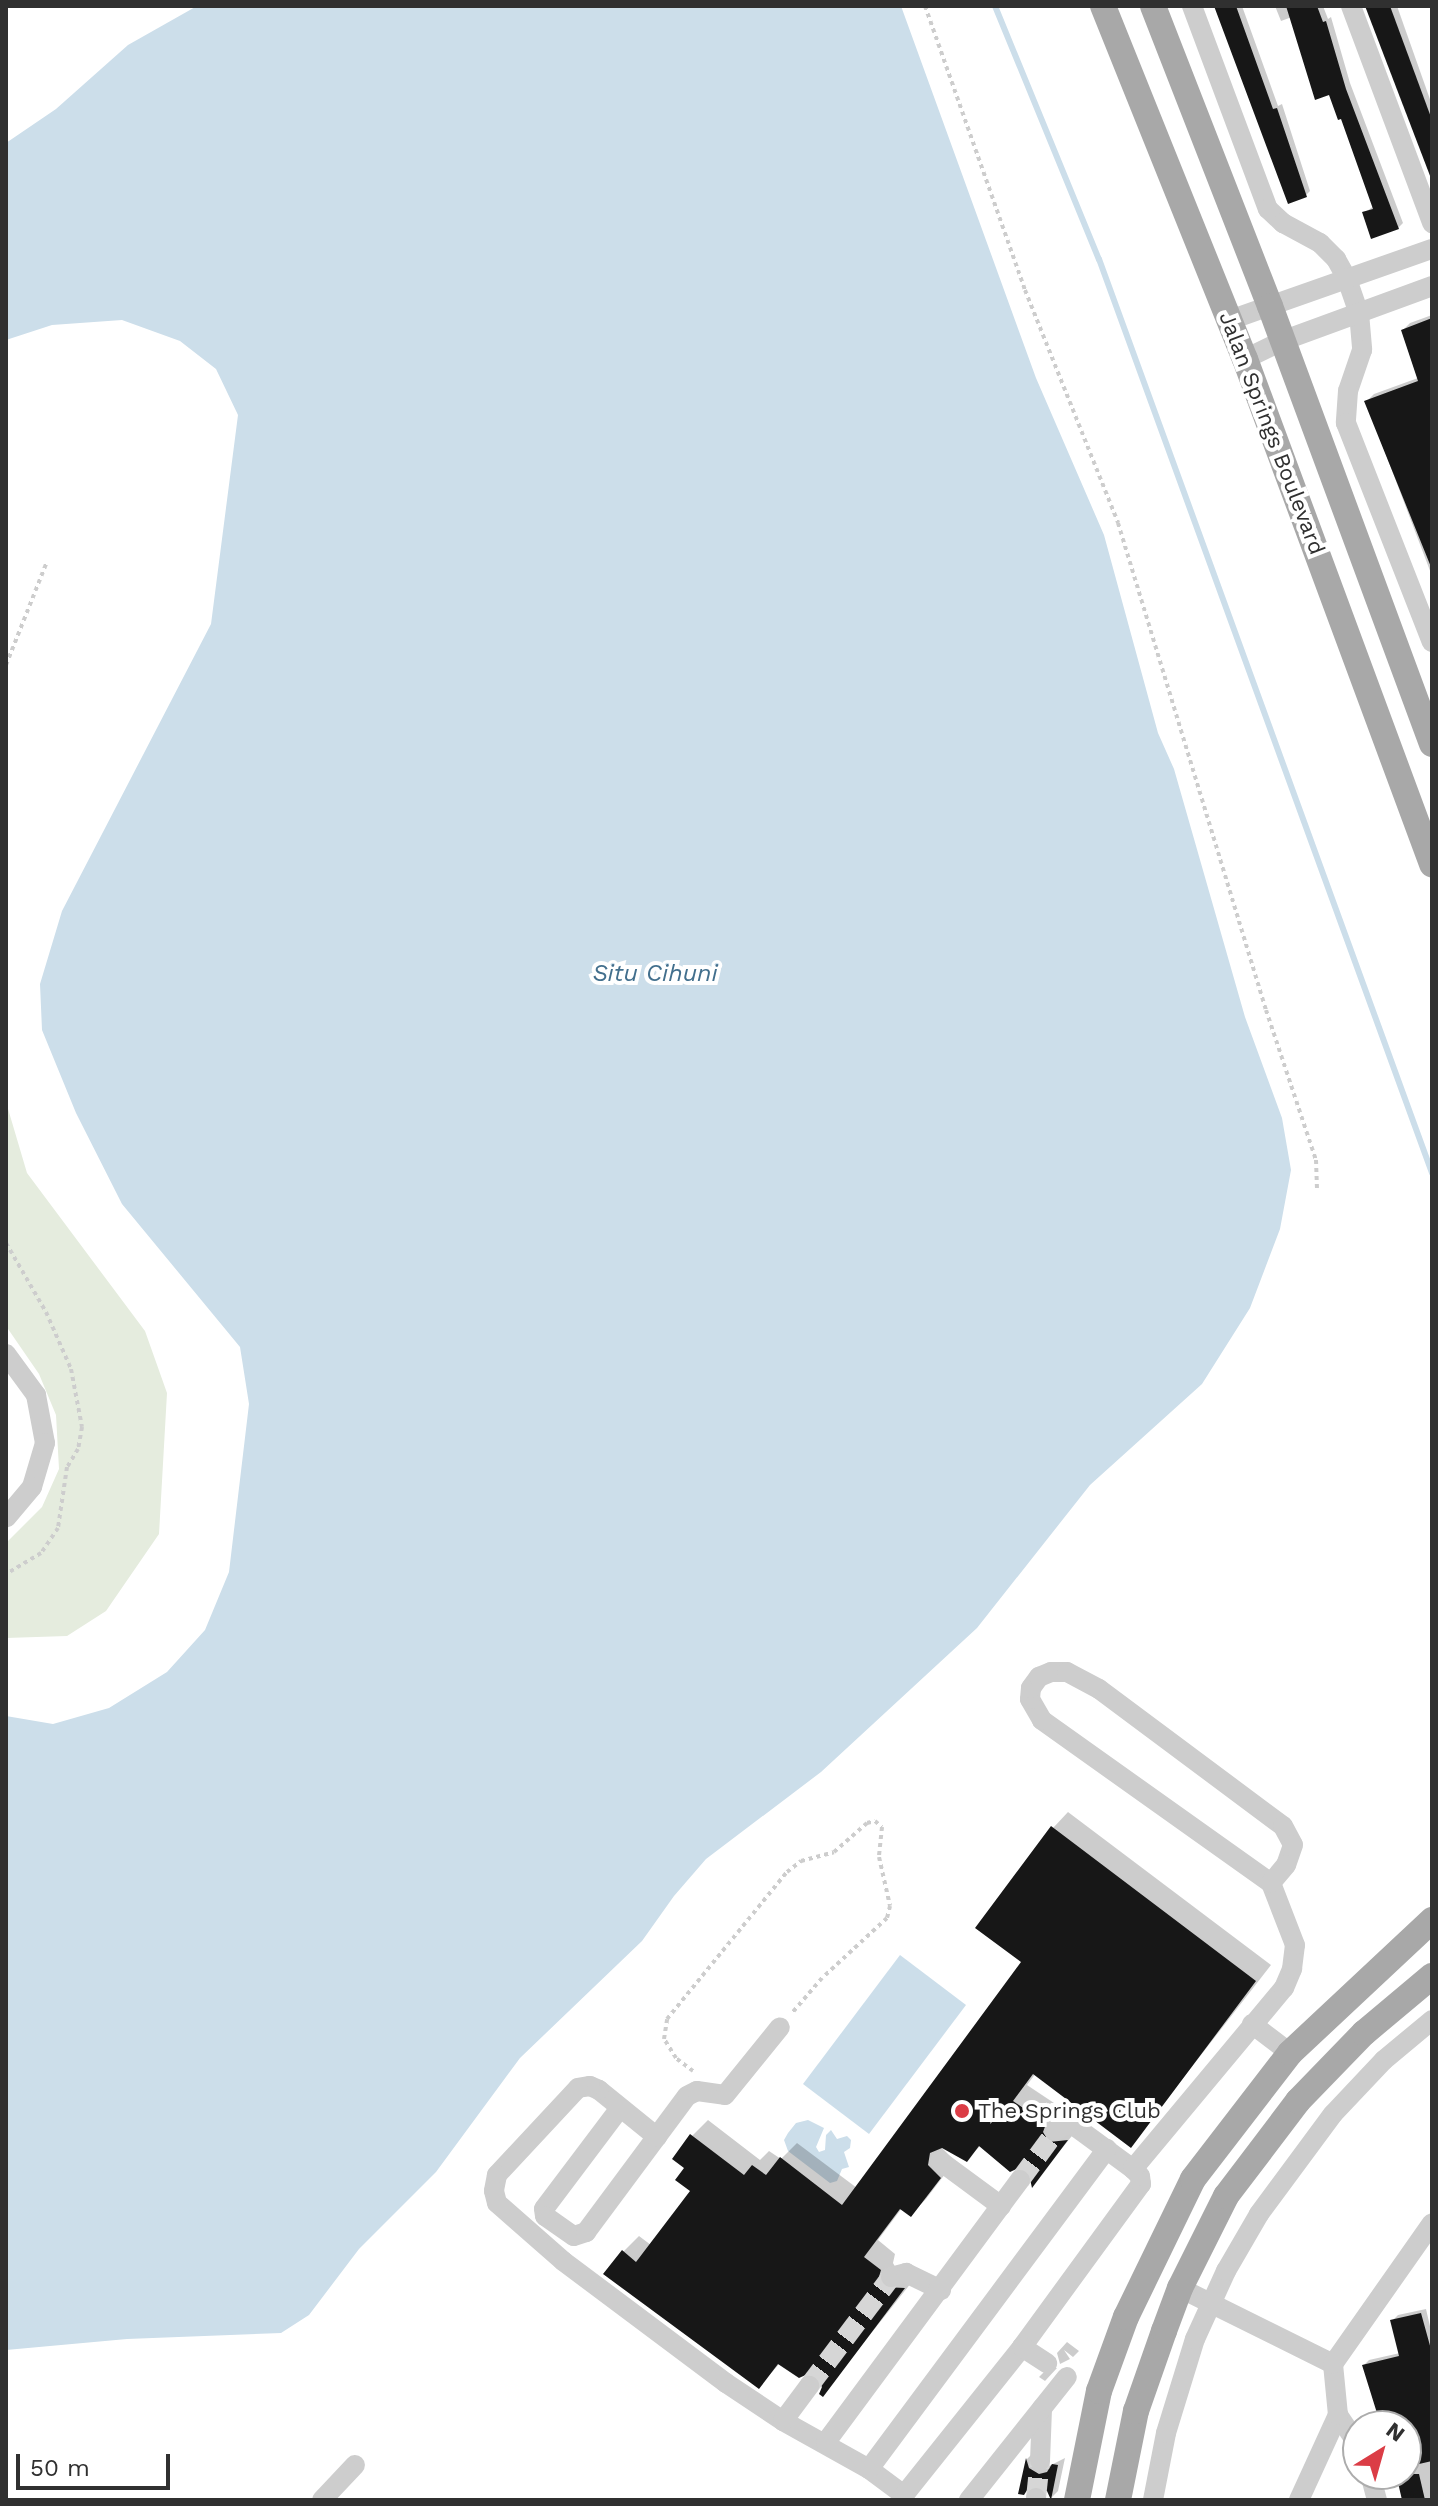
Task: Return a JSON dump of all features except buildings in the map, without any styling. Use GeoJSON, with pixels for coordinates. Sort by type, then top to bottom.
{"type":"FeatureCollection","features":[{"type":"Feature","properties":{"kind":"main road","name":"Jalan Springs Boulevard"},"geometry":{"type":"LineString","coordinates":[[1103,6],[1245,359],[1432,864]]}},
{"type":"Feature","properties":{"kind":"main road","name":"Jalan Springs Boulevard"},"geometry":{"type":"LineString","coordinates":[[1153,6],[1270,306],[1432,744]]}},
{"type":"Feature","properties":{"kind":"main road"},"geometry":{"type":"LineString","coordinates":[[1077,2500],[1099,2391],[1126,2317],[1193,2179],[1290,2053],[1432,1920]]}},
{"type":"Feature","properties":{"kind":"main road"},"geometry":{"type":"LineString","coordinates":[[1118,2500],[1136,2411],[1180,2288],[1226,2196],[1298,2101],[1364,2033],[1432,1976]]}},
{"type":"Feature","properties":{"kind":"street"},"geometry":{"type":"LineString","coordinates":[[1192,6],[1268,209],[1283,223],[1320,243],[1336,259],[1347,279],[1359,313],[1362,350],[1348,391],[1346,423],[1432,642]]}},
{"type":"Feature","properties":{"kind":"street"},"geometry":{"type":"LineString","coordinates":[[1351,6],[1432,223]]}},
{"type":"Feature","properties":{"kind":"street"},"geometry":{"type":"LineString","coordinates":[[1230,320],[1432,249]]}},
{"type":"Feature","properties":{"kind":"street"},"geometry":{"type":"LineString","coordinates":[[1245,359],[1282,341],[1432,286]]}},
{"type":"Feature","properties":{"kind":"street"},"geometry":{"type":"LineString","coordinates":[[6,1354],[36,1395],[45,1443],[32,1487],[6,1518]]}},
{"type":"Feature","properties":{"kind":"street"},"geometry":{"type":"LineString","coordinates":[[1133,2169],[1284,1988],[1295,1945],[1271,1883],[1042,1720],[1030,1699],[1031,1688],[1039,1677],[1051,1672],[1067,1672],[1099,1689],[1283,1826],[1293,1845],[1286,1865],[1271,1883]]}},
{"type":"Feature","properties":{"kind":"street"},"geometry":{"type":"LineString","coordinates":[[1153,2500],[1166,2433],[1210,2303],[1259,2214],[1333,2114],[1384,2060],[1432,2020]]}},
{"type":"Feature","properties":{"kind":"street"},"geometry":{"type":"LineString","coordinates":[[1252,2024],[1290,2053]]}},
{"type":"Feature","properties":{"kind":"street"},"geometry":{"type":"LineString","coordinates":[[620,2108],[544,2209],[545,2216],[566,2232],[580,2236],[586,2232],[691,2093],[725,2095],[780,2027]]}},
{"type":"Feature","properties":{"kind":"street"},"geometry":{"type":"LineString","coordinates":[[657,2137],[599,2090],[590,2086],[578,2088],[497,2175],[494,2191],[497,2203],[563,2261],[783,2421],[826,2442],[908,2498],[1141,2184],[1140,2176],[1133,2169],[1073,2125],[1067,2124],[1056,2131]]}},
{"type":"Feature","properties":{"kind":"street"},"geometry":{"type":"LineString","coordinates":[[869,2469],[1107,2149]]}},
{"type":"Feature","properties":{"kind":"street"},"geometry":{"type":"LineString","coordinates":[[940,2161],[1001,2206]]}},
{"type":"Feature","properties":{"kind":"street"},"geometry":{"type":"LineString","coordinates":[[826,2442],[1020,2180]]}},
{"type":"Feature","properties":{"kind":"street"},"geometry":{"type":"LineString","coordinates":[[1342,2421],[1338,2415],[1333,2364],[1432,2223]]}},
{"type":"Feature","properties":{"kind":"street"},"geometry":{"type":"LineString","coordinates":[[891,2277],[906,2273],[941,2290]]}},
{"type":"Feature","properties":{"kind":"street"},"geometry":{"type":"LineString","coordinates":[[1180,2288],[1333,2364]]}},
{"type":"Feature","properties":{"kind":"street"},"geometry":{"type":"LineString","coordinates":[[1022,2347],[1059,2371],[1099,2391]]}},
{"type":"Feature","properties":{"kind":"street"},"geometry":{"type":"LineString","coordinates":[[969,2500],[1042,2408],[1059,2371]]}},
{"type":"Feature","properties":{"kind":"street"},"geometry":{"type":"LineString","coordinates":[[783,2421],[809,2386]]}},
{"type":"Feature","properties":{"kind":"street"},"geometry":{"type":"LineString","coordinates":[[1040,2461],[1042,2408]]}},
{"type":"Feature","properties":{"kind":"street"},"geometry":{"type":"LineString","coordinates":[[1299,2500],[1338,2415]]}},
{"type":"Feature","properties":{"kind":"street"},"geometry":{"type":"LineString","coordinates":[[322,2500],[355,2465]]}},
{"type":"Feature","properties":{"kind":"path"},"geometry":{"type":"LineString","coordinates":[[925,6],[1030,305],[1118,523],[1266,1010],[1316,1160],[1317,1192]]}},
{"type":"Feature","properties":{"kind":"path"},"geometry":{"type":"LineString","coordinates":[[6,665],[46,564]]}},
{"type":"Feature","properties":{"kind":"path"},"geometry":{"type":"LineString","coordinates":[[725,2095],[676,2058],[664,2039],[667,2019],[787,1872],[801,1861],[834,1852],[867,1823],[875,1821],[882,1827],[879,1857],[890,1906],[887,1918],[822,1978],[780,2027]]}},
{"type":"Feature","properties":{"kind":"shaded area"},"geometry":{"type":"Polygon","coordinates":[[[6,1102],[27,1173],[145,1331],[167,1393],[159,1534],[106,1611],[67,1636],[6,1638],[6,1543],[42,1507],[59,1469],[56,1415],[39,1374],[6,1326],[6,1102]]]}},
{"type":"Feature","properties":{"kind":"water","name":"Situ Cihuni"},"geometry":{"type":"Polygon","coordinates":[[[197,6],[901,6],[1036,378],[1104,535],[1158,733],[1174,769],[1245,1017],[1282,1118],[1291,1170],[1280,1229],[1250,1308],[1202,1384],[1090,1485],[977,1628],[821,1772],[706,1859],[674,1896],[642,1941],[520,2058],[436,2172],[359,2249],[309,2315],[281,2333],[127,2339],[6,2350],[6,1716],[53,1724],[109,1708],[167,1672],[205,1630],[229,1572],[249,1404],[240,1347],[122,1204],[76,1113],[42,1030],[40,984],[62,911],[211,624],[238,415],[216,369],[180,341],[122,320],[52,325],[6,340],[6,143],[56,109],[128,45],[197,6]]]}},
{"type":"Feature","properties":{"kind":"water"},"geometry":{"type":"Polygon","coordinates":[[[900,1955],[966,2005],[869,2134],[803,2084],[900,1955]]]}},
{"type":"Feature","properties":{"kind":"water"},"geometry":{"type":"Polygon","coordinates":[[[808,2120],[824,2128],[816,2147],[819,2152],[825,2150],[826,2135],[831,2130],[837,2139],[847,2136],[851,2140],[850,2148],[844,2152],[849,2167],[842,2169],[837,2181],[830,2183],[788,2151],[784,2140],[788,2133],[796,2123],[808,2120]]]}},
{"type":"Feature","properties":{"kind":"waterway"},"geometry":{"type":"LineString","coordinates":[[995,6],[1099,259],[1432,1173]]}},
{"type":"Feature","properties":{"kind":"tunnel"},"geometry":{"type":"LineString","coordinates":[[1020,2180],[1056,2131]]}},
{"type":"Feature","properties":{"kind":"tunnel"},"geometry":{"type":"LineString","coordinates":[[809,2386],[891,2277]]}},
{"type":"Feature","properties":{"kind":"tunnel"},"geometry":{"type":"LineString","coordinates":[[1036,2498],[1040,2461]]}},
{"type":"Feature","properties":{"kind":"place","name":"The Springs Club"},"geometry":{"type":"Point","coordinates":[962,2111]}}]}
